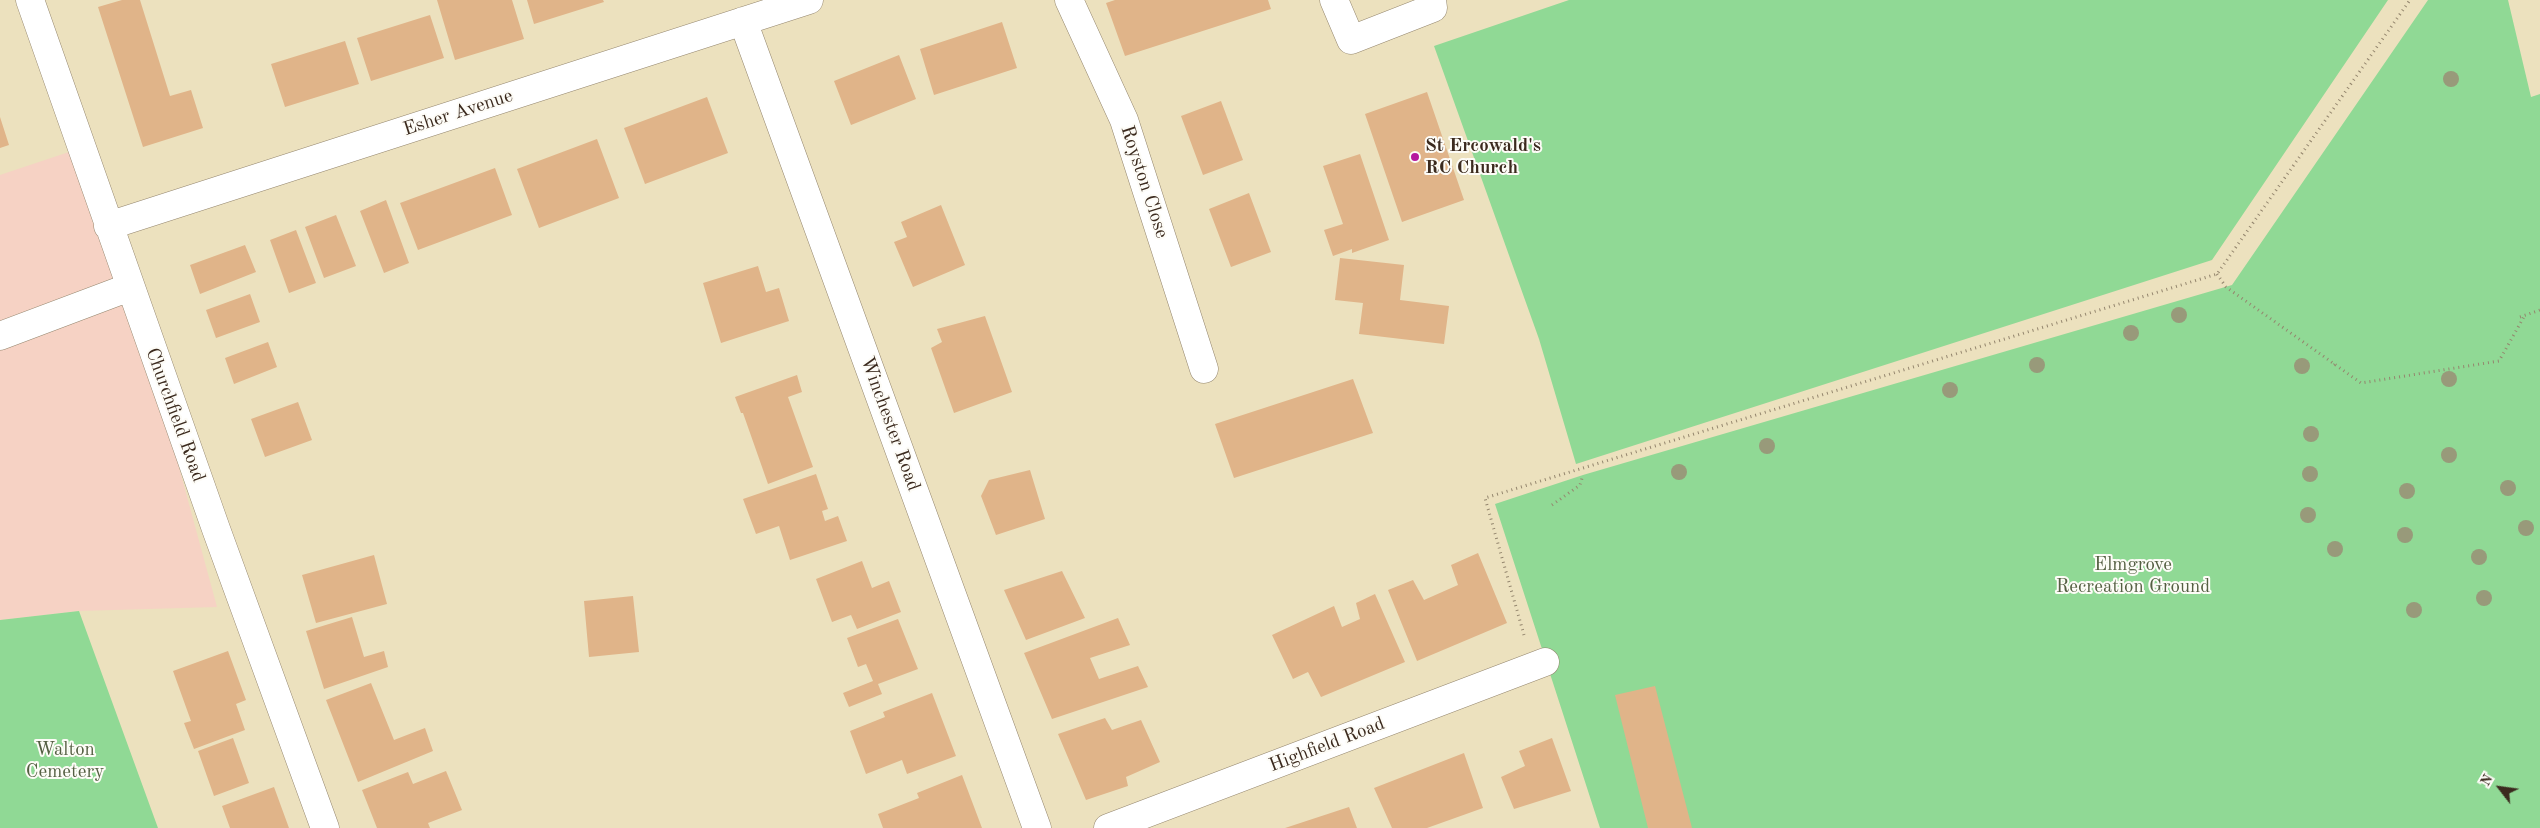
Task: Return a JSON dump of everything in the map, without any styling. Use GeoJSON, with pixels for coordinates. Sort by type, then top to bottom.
{"type":"FeatureCollection","features":[{"type":"Feature","properties":{"kind":"street","name":"Churchfield Road"},"geometry":{"type":"LineString","coordinates":[[30,0],[108,226],[325,828]]}},
{"type":"Feature","properties":{"kind":"street","name":"Esher Avenue"},"geometry":{"type":"LineString","coordinates":[[108,226],[809,0]]}},
{"type":"Feature","properties":{"kind":"street","name":"Royston Close"},"geometry":{"type":"LineString","coordinates":[[1069,0],[1124,120],[1204,369]]}},
{"type":"Feature","properties":{"kind":"street"},"geometry":{"type":"LineString","coordinates":[[1334,0],[1351,40],[1434,8],[1432,0]]}},
{"type":"Feature","properties":{"kind":"street","name":"Winchester Road"},"geometry":{"type":"LineString","coordinates":[[743,21],[1037,828]]}},
{"type":"Feature","properties":{"kind":"street"},"geometry":{"type":"LineString","coordinates":[[0,336],[130,287]]}},
{"type":"Feature","properties":{"kind":"street","name":"Highfield Road"},"geometry":{"type":"LineString","coordinates":[[1108,828],[1539,664]]}},
{"type":"Feature","properties":{"kind":"path"},"geometry":{"type":"LineString","coordinates":[[1539,664],[1485,498],[2217,274],[2410,0]]}},
{"type":"Feature","properties":{"kind":"path"},"geometry":{"type":"LineString","coordinates":[[2217,274],[2226,287],[2361,383],[2499,361],[2525,316]]}},
{"type":"Feature","properties":{"kind":"path"},"geometry":{"type":"LineString","coordinates":[[2520,317],[2540,310]]}},
{"type":"Feature","properties":{"kind":"path"},"geometry":{"type":"LineString","coordinates":[[2334,365],[2338,362]]}},
{"type":"Feature","properties":{"kind":"path"},"geometry":{"type":"LineString","coordinates":[[1552,505],[1580,485],[1583,475]]}},
{"type":"Feature","properties":{"kind":"shaded area"},"geometry":{"type":"Polygon","coordinates":[[[81,148],[130,287],[217,607],[79,611],[0,620],[0,175],[81,148]]]}},
{"type":"Feature","properties":{"kind":"green space"},"geometry":{"type":"Polygon","coordinates":[[[1569,0],[2388,0],[2212,260],[1576,464],[1539,339],[1434,46],[1569,0]]]}},
{"type":"Feature","properties":{"kind":"green space","name":"Elmgrove Recreation Ground"},"geometry":{"type":"Polygon","coordinates":[[[2428,0],[2508,0],[2531,97],[2540,94],[2540,828],[1600,828],[1495,504],[1583,475],[2232,285],[2428,0]]]}},
{"type":"Feature","properties":{"kind":"green space","name":"Walton Cemetery"},"geometry":{"type":"Polygon","coordinates":[[[79,611],[158,828],[0,828],[0,620],[79,611]]]}},
{"type":"Feature","properties":{"kind":"building"},"geometry":{"type":"Polygon","coordinates":[[[122,0],[140,0],[170,96],[191,90],[203,128],[143,147],[98,7],[122,0]]]}},
{"type":"Feature","properties":{"kind":"building"},"geometry":{"type":"Polygon","coordinates":[[[437,0],[512,0],[524,39],[455,60],[437,0]]]}},
{"type":"Feature","properties":{"kind":"building"},"geometry":{"type":"Polygon","coordinates":[[[527,0],[603,0],[604,2],[534,24],[527,0]]]}},
{"type":"Feature","properties":{"kind":"building"},"geometry":{"type":"Polygon","coordinates":[[[1115,0],[1268,0],[1271,9],[1125,56],[1106,3],[1115,0]]]}},
{"type":"Feature","properties":{"kind":"building"},"geometry":{"type":"Polygon","coordinates":[[[430,15],[444,58],[371,81],[357,38],[430,15]]]}},
{"type":"Feature","properties":{"kind":"building"},"geometry":{"type":"Polygon","coordinates":[[[1002,22],[1017,68],[934,95],[920,49],[1002,22]]]}},
{"type":"Feature","properties":{"kind":"building"},"geometry":{"type":"Polygon","coordinates":[[[345,41],[359,84],[285,107],[271,64],[345,41]]]}},
{"type":"Feature","properties":{"kind":"building"},"geometry":{"type":"Polygon","coordinates":[[[899,55],[916,99],[851,125],[834,81],[899,55]]]}},
{"type":"Feature","properties":{"kind":"building","name":"St Ercowald's RC Church"},"geometry":{"type":"Polygon","coordinates":[[[1427,92],[1464,200],[1402,222],[1365,114],[1427,92]]]}},
{"type":"Feature","properties":{"kind":"building"},"geometry":{"type":"Polygon","coordinates":[[[707,97],[728,153],[645,184],[624,128],[707,97]]]}},
{"type":"Feature","properties":{"kind":"building"},"geometry":{"type":"Polygon","coordinates":[[[1221,101],[1243,160],[1203,175],[1181,116],[1221,101]]]}},
{"type":"Feature","properties":{"kind":"building"},"geometry":{"type":"Polygon","coordinates":[[[0,117],[9,145],[0,148],[0,117]]]}},
{"type":"Feature","properties":{"kind":"building"},"geometry":{"type":"Polygon","coordinates":[[[597,139],[619,198],[539,228],[517,169],[597,139]]]}},
{"type":"Feature","properties":{"kind":"building"},"geometry":{"type":"Polygon","coordinates":[[[1360,154],[1389,240],[1352,253],[1352,249],[1333,256],[1324,230],[1343,224],[1323,166],[1360,154]]]}},
{"type":"Feature","properties":{"kind":"building"},"geometry":{"type":"Polygon","coordinates":[[[495,168],[512,215],[418,250],[400,203],[495,168]]]}},
{"type":"Feature","properties":{"kind":"building"},"geometry":{"type":"Polygon","coordinates":[[[1249,193],[1271,252],[1231,267],[1209,209],[1249,193]]]}},
{"type":"Feature","properties":{"kind":"building"},"geometry":{"type":"Polygon","coordinates":[[[386,200],[409,263],[384,273],[360,211],[386,200]]]}},
{"type":"Feature","properties":{"kind":"building"},"geometry":{"type":"Polygon","coordinates":[[[941,205],[965,265],[913,287],[894,242],[907,237],[901,222],[941,205]]]}},
{"type":"Feature","properties":{"kind":"building"},"geometry":{"type":"Polygon","coordinates":[[[336,215],[356,266],[324,278],[305,227],[336,215]]]}},
{"type":"Feature","properties":{"kind":"building"},"geometry":{"type":"Polygon","coordinates":[[[296,230],[316,283],[289,293],[270,240],[296,230]]]}},
{"type":"Feature","properties":{"kind":"building"},"geometry":{"type":"Polygon","coordinates":[[[245,245],[256,272],[200,294],[190,265],[245,245]]]}},
{"type":"Feature","properties":{"kind":"building"},"geometry":{"type":"Polygon","coordinates":[[[1340,258],[1404,265],[1400,300],[1449,306],[1444,344],[1359,334],[1363,303],[1335,300],[1340,258]]]}},
{"type":"Feature","properties":{"kind":"building"},"geometry":{"type":"Polygon","coordinates":[[[758,266],[766,292],[779,288],[789,321],[721,343],[703,283],[758,266]]]}},
{"type":"Feature","properties":{"kind":"building"},"geometry":{"type":"Polygon","coordinates":[[[250,294],[260,322],[216,338],[206,310],[250,294]]]}},
{"type":"Feature","properties":{"kind":"building"},"geometry":{"type":"Polygon","coordinates":[[[985,316],[1012,392],[954,413],[931,348],[942,342],[937,329],[985,316]]]}},
{"type":"Feature","properties":{"kind":"building"},"geometry":{"type":"Polygon","coordinates":[[[268,342],[277,367],[234,384],[225,358],[268,342]]]}},
{"type":"Feature","properties":{"kind":"building"},"geometry":{"type":"Polygon","coordinates":[[[797,375],[802,392],[788,397],[813,467],[768,484],[743,413],[741,413],[735,397],[797,375]]]}},
{"type":"Feature","properties":{"kind":"building"},"geometry":{"type":"Polygon","coordinates":[[[1353,379],[1373,433],[1234,478],[1215,424],[1353,379]]]}},
{"type":"Feature","properties":{"kind":"building"},"geometry":{"type":"Polygon","coordinates":[[[298,402],[312,440],[265,457],[251,419],[298,402]]]}},
{"type":"Feature","properties":{"kind":"building"},"geometry":{"type":"Polygon","coordinates":[[[1030,470],[1045,519],[996,535],[981,496],[989,480],[1030,470]]]}},
{"type":"Feature","properties":{"kind":"building"},"geometry":{"type":"Polygon","coordinates":[[[816,474],[828,509],[822,511],[825,521],[838,516],[847,541],[790,560],[779,526],[756,534],[743,499],[816,474]]]}},
{"type":"Feature","properties":{"kind":"building"},"geometry":{"type":"Polygon","coordinates":[[[1478,553],[1507,623],[1417,661],[1388,590],[1413,580],[1424,600],[1458,585],[1451,565],[1478,553]]]}},
{"type":"Feature","properties":{"kind":"building"},"geometry":{"type":"Polygon","coordinates":[[[374,555],[387,604],[316,623],[302,575],[374,555]]]}},
{"type":"Feature","properties":{"kind":"building"},"geometry":{"type":"Polygon","coordinates":[[[862,561],[872,588],[889,581],[901,612],[857,629],[851,615],[832,622],[816,579],[862,561]]]}},
{"type":"Feature","properties":{"kind":"building"},"geometry":{"type":"Polygon","coordinates":[[[1062,571],[1085,618],[1026,640],[1004,590],[1062,571]]]}},
{"type":"Feature","properties":{"kind":"building"},"geometry":{"type":"Polygon","coordinates":[[[1375,594],[1405,662],[1321,697],[1308,672],[1293,679],[1272,635],[1334,606],[1342,627],[1360,619],[1356,603],[1375,594]]]}},
{"type":"Feature","properties":{"kind":"building"},"geometry":{"type":"Polygon","coordinates":[[[633,596],[639,652],[589,657],[584,601],[633,596]]]}},
{"type":"Feature","properties":{"kind":"building"},"geometry":{"type":"Polygon","coordinates":[[[352,617],[364,657],[384,651],[388,667],[324,689],[306,631],[352,617]]]}},
{"type":"Feature","properties":{"kind":"building"},"geometry":{"type":"Polygon","coordinates":[[[1118,618],[1130,645],[1090,658],[1099,679],[1138,666],[1148,687],[1052,719],[1024,653],[1118,618]]]}},
{"type":"Feature","properties":{"kind":"building"},"geometry":{"type":"Polygon","coordinates":[[[898,619],[918,669],[878,684],[882,694],[849,707],[843,693],[873,681],[866,664],[858,667],[847,638],[898,619]]]}},
{"type":"Feature","properties":{"kind":"building"},"geometry":{"type":"Polygon","coordinates":[[[228,651],[246,700],[236,704],[245,730],[194,749],[184,723],[191,721],[173,671],[228,651]]]}},
{"type":"Feature","properties":{"kind":"building"},"geometry":{"type":"Polygon","coordinates":[[[371,683],[394,740],[425,728],[433,751],[358,782],[326,700],[371,683]]]}},
{"type":"Feature","properties":{"kind":"building"},"geometry":{"type":"Polygon","coordinates":[[[1655,686],[1692,828],[1648,828],[1615,695],[1655,686]]]}},
{"type":"Feature","properties":{"kind":"building"},"geometry":{"type":"Polygon","coordinates":[[[932,693],[956,756],[907,774],[902,760],[866,774],[850,731],[885,717],[883,712],[932,693]]]}},
{"type":"Feature","properties":{"kind":"building"},"geometry":{"type":"Polygon","coordinates":[[[1105,718],[1112,730],[1141,720],[1160,762],[1126,777],[1128,786],[1086,800],[1058,734],[1105,718]]]}},
{"type":"Feature","properties":{"kind":"building"},"geometry":{"type":"Polygon","coordinates":[[[233,738],[249,783],[214,796],[198,751],[233,738]]]}},
{"type":"Feature","properties":{"kind":"building"},"geometry":{"type":"Polygon","coordinates":[[[1552,738],[1571,791],[1514,809],[1501,777],[1525,766],[1519,751],[1552,738]]]}},
{"type":"Feature","properties":{"kind":"building"},"geometry":{"type":"Polygon","coordinates":[[[1464,753],[1483,808],[1427,828],[1392,828],[1374,788],[1464,753]]]}},
{"type":"Feature","properties":{"kind":"building"},"geometry":{"type":"Polygon","coordinates":[[[446,771],[462,810],[428,823],[430,828],[377,828],[362,790],[408,772],[413,784],[446,771]]]}},
{"type":"Feature","properties":{"kind":"building"},"geometry":{"type":"Polygon","coordinates":[[[962,775],[982,828],[883,828],[878,814],[919,798],[917,793],[962,775]]]}},
{"type":"Feature","properties":{"kind":"building"},"geometry":{"type":"Polygon","coordinates":[[[274,787],[289,828],[230,828],[222,806],[274,787]]]}},
{"type":"Feature","properties":{"kind":"building"},"geometry":{"type":"Polygon","coordinates":[[[1349,807],[1357,828],[1285,828],[1349,807]]]}},
{"type":"Feature","properties":{"kind":"place","name":"St Ercowald's RC Church"},"geometry":{"type":"Point","coordinates":[1415,157]}}]}
